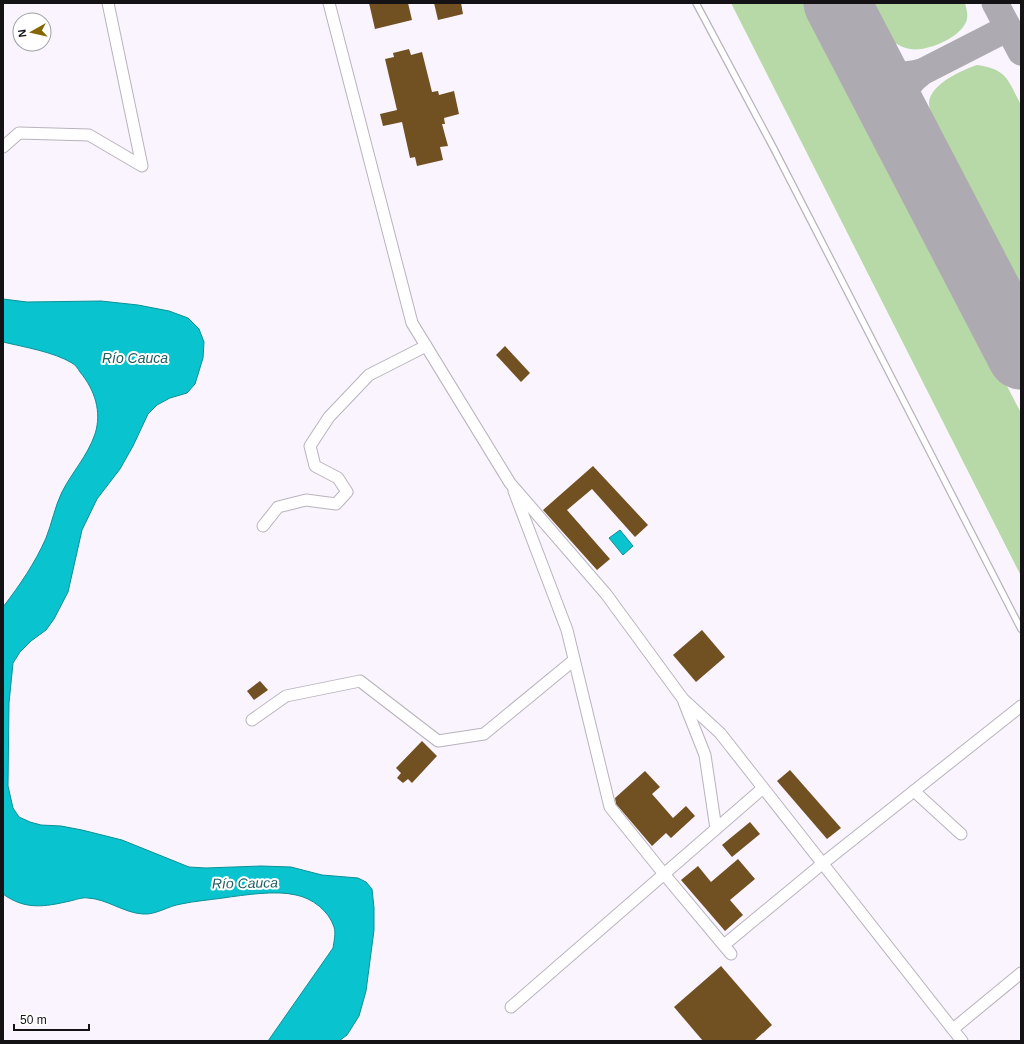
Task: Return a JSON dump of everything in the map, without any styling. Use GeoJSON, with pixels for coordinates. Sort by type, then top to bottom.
{"type":"FeatureCollection","features":[{"type":"Feature","properties":{"kind":"street"},"geometry":{"type":"LineString","coordinates":[[3,147],[19,133],[89,134],[142,166],[108,3]]}},
{"type":"Feature","properties":{"kind":"street"},"geometry":{"type":"LineString","coordinates":[[329,3],[412,323],[426,346],[510,483],[606,594],[683,699],[720,733],[762,789],[962,1041]]}},
{"type":"Feature","properties":{"kind":"street"},"geometry":{"type":"LineString","coordinates":[[263,526],[278,507],[306,500],[336,504],[347,492],[338,478],[315,466],[310,446],[329,417],[369,375],[426,346]]}},
{"type":"Feature","properties":{"kind":"street"},"geometry":{"type":"LineString","coordinates":[[510,483],[567,630],[610,807],[731,954]]}},
{"type":"Feature","properties":{"kind":"street"},"geometry":{"type":"LineString","coordinates":[[252,720],[286,696],[360,680],[438,741],[484,734],[574,660]]}},
{"type":"Feature","properties":{"kind":"street"},"geometry":{"type":"LineString","coordinates":[[683,699],[705,755],[716,829]]}},
{"type":"Feature","properties":{"kind":"street"},"geometry":{"type":"LineString","coordinates":[[724,945],[822,864],[1021,706]]}},
{"type":"Feature","properties":{"kind":"street"},"geometry":{"type":"LineString","coordinates":[[511,1007],[762,789]]}},
{"type":"Feature","properties":{"kind":"street"},"geometry":{"type":"LineString","coordinates":[[914,791],[961,834]]}},
{"type":"Feature","properties":{"kind":"street"},"geometry":{"type":"LineString","coordinates":[[952,1029],[1021,973]]}},
{"type":"Feature","properties":{"kind":"lane"},"geometry":{"type":"LineString","coordinates":[[696,3],[773,147],[1021,629]]}},
{"type":"Feature","properties":{"kind":"green space"},"geometry":{"type":"Polygon","coordinates":[[[731,3],[809,3],[1021,413],[1021,576],[731,3]]]}},
{"type":"Feature","properties":{"kind":"green space"},"geometry":{"type":"Polygon","coordinates":[[[874,3],[965,3],[967,19],[961,30],[948,39],[932,46],[910,49],[895,43],[874,3]]]}},
{"type":"Feature","properties":{"kind":"green space"},"geometry":{"type":"Polygon","coordinates":[[[977,65],[995,69],[1001,73],[1009,82],[1021,105],[1021,287],[931,113],[929,103],[931,96],[941,84],[955,74],[977,65]]]}},
{"type":"Feature","properties":{"kind":"water","name":"Río Cauca"},"geometry":{"type":"Polygon","coordinates":[[[3,299],[27,302],[101,301],[138,305],[169,311],[188,318],[199,329],[204,342],[203,358],[195,384],[187,393],[170,398],[157,405],[148,414],[120,469],[97,499],[82,530],[68,592],[54,619],[46,630],[31,641],[20,652],[13,663],[9,703],[8,786],[13,808],[19,817],[30,822],[41,825],[61,826],[82,830],[122,840],[189,867],[291,867],[322,875],[358,878],[366,882],[372,889],[374,930],[366,991],[359,1016],[347,1035],[339,1041],[268,1041],[333,948],[335,932],[332,921],[319,906],[308,899],[279,893],[260,894],[186,903],[153,913],[143,914],[88,898],[52,905],[35,906],[19,903],[3,894],[3,607],[27,574],[42,547],[62,492],[92,442],[98,418],[96,402],[90,386],[75,365],[65,359],[48,353],[3,342],[3,299]]]}},
{"type":"Feature","properties":{"kind":"water"},"geometry":{"type":"Polygon","coordinates":[[[620,530],[633,546],[623,555],[609,538],[620,530]]]}},
{"type":"Feature","properties":{"kind":"building"},"geometry":{"type":"Polygon","coordinates":[[[369,3],[408,3],[412,20],[375,29],[369,3]]]}},
{"type":"Feature","properties":{"kind":"building"},"geometry":{"type":"Polygon","coordinates":[[[434,3],[461,3],[463,14],[438,20],[434,3]]]}},
{"type":"Feature","properties":{"kind":"building"},"geometry":{"type":"Polygon","coordinates":[[[409,49],[411,55],[422,52],[432,92],[438,91],[439,95],[454,91],[459,114],[444,118],[445,124],[442,124],[448,146],[440,147],[443,160],[417,166],[415,157],[410,158],[402,122],[383,126],[380,114],[397,110],[385,59],[394,57],[393,53],[409,49]]]}},
{"type":"Feature","properties":{"kind":"building"},"geometry":{"type":"Polygon","coordinates":[[[505,346],[530,373],[521,382],[496,355],[505,346]]]}},
{"type":"Feature","properties":{"kind":"building"},"geometry":{"type":"Polygon","coordinates":[[[593,466],[648,525],[635,537],[592,489],[567,510],[610,559],[597,570],[543,510],[593,466]]]}},
{"type":"Feature","properties":{"kind":"building"},"geometry":{"type":"Polygon","coordinates":[[[702,630],[725,657],[696,682],[673,655],[702,630]]]}},
{"type":"Feature","properties":{"kind":"building"},"geometry":{"type":"Polygon","coordinates":[[[260,681],[268,690],[254,700],[247,691],[260,681]]]}},
{"type":"Feature","properties":{"kind":"building"},"geometry":{"type":"Polygon","coordinates":[[[422,741],[437,756],[412,783],[408,779],[403,783],[397,778],[401,773],[396,768],[422,741]]]}},
{"type":"Feature","properties":{"kind":"building"},"geometry":{"type":"Polygon","coordinates":[[[790,770],[841,828],[827,839],[777,781],[790,770]]]}},
{"type":"Feature","properties":{"kind":"building"},"geometry":{"type":"Polygon","coordinates":[[[645,771],[660,787],[652,794],[673,818],[686,806],[695,816],[671,838],[666,833],[652,846],[616,804],[615,798],[645,771]]]}},
{"type":"Feature","properties":{"kind":"building"},"geometry":{"type":"Polygon","coordinates":[[[750,822],[760,834],[732,857],[722,845],[750,822]]]}},
{"type":"Feature","properties":{"kind":"building"},"geometry":{"type":"Polygon","coordinates":[[[738,859],[755,879],[730,900],[743,915],[725,931],[681,880],[698,866],[711,882],[738,859]]]}},
{"type":"Feature","properties":{"kind":"building"},"geometry":{"type":"Polygon","coordinates":[[[721,966],[772,1025],[754,1041],[703,1041],[674,1007],[721,966]]]}},
{"type":"Feature","properties":{"kind":"taxiway"},"geometry":{"type":"LineString","coordinates":[[995,3],[1021,52]]}},
{"type":"Feature","properties":{"kind":"taxiway"},"geometry":{"type":"LineString","coordinates":[[910,142],[904,122],[901,104],[906,88],[922,72],[1008,28]]}},
{"type":"Feature","properties":{"kind":"taxiway"},"geometry":{"type":"LineString","coordinates":[[864,55],[884,70],[906,75],[922,72]]}},
{"type":"Feature","properties":{"kind":"runway"},"geometry":{"type":"LineString","coordinates":[[837,3],[1021,356]]}}]}
